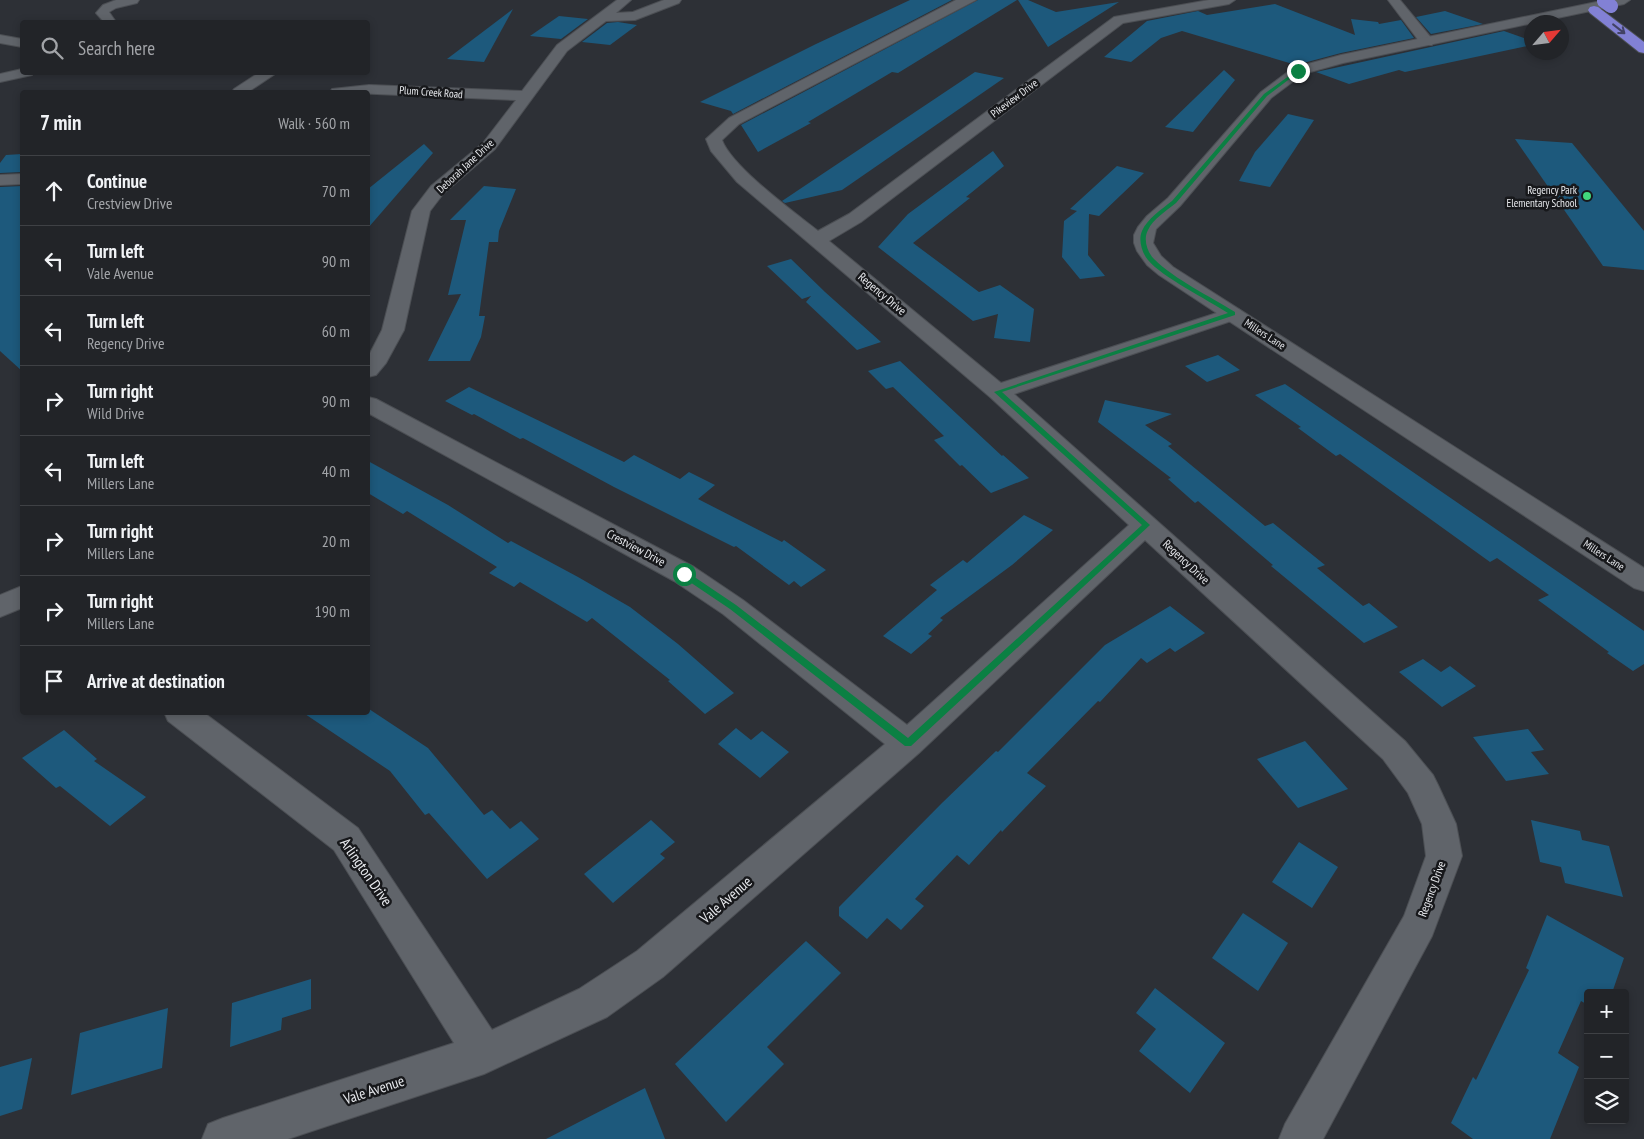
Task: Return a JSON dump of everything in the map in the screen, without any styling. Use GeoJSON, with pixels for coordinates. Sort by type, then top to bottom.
{"type":"FeatureCollection","features":[{"type":"Feature","properties":{"kind":"highway"},"geometry":{"type":"LineString","coordinates":[[1603,5],[1644,49]]}},
{"type":"Feature","properties":{"kind":"street"},"geometry":{"type":"LineString","coordinates":[[108,20],[102,13],[103,10],[110,6],[133,0]]}},
{"type":"Feature","properties":{"kind":"street","name":"Deborah Jane Drive"},"geometry":{"type":"LineString","coordinates":[[370,368],[378,358],[394,330],[421,211],[437,190],[489,146],[562,48],[625,0]]}},
{"type":"Feature","properties":{"kind":"street"},"geometry":{"type":"LineString","coordinates":[[603,17],[635,16],[675,0]]}},
{"type":"Feature","properties":{"kind":"street","name":"Regency Drive"},"geometry":{"type":"LineString","coordinates":[[970,0],[960,3],[734,121],[714,139],[717,148],[743,178],[998,392],[1394,750],[1421,785],[1439,824],[1444,856],[1419,924],[1300,1139]]}},
{"type":"Feature","properties":{"kind":"street","name":"Pikeview Drive"},"geometry":{"type":"LineString","coordinates":[[818,239],[855,218],[1119,20],[1229,0]]}},
{"type":"Feature","properties":{"kind":"street"},"geometry":{"type":"LineString","coordinates":[[1394,0],[1427,42]]}},
{"type":"Feature","properties":{"kind":"street","name":"Millers Lane"},"geometry":{"type":"LineString","coordinates":[[1603,5],[1341,59],[1298,71],[1266,95],[1174,202],[1156,217],[1145,231],[1143,242],[1150,258],[1166,271],[1644,580]]}},
{"type":"Feature","properties":{"kind":"street"},"geometry":{"type":"LineString","coordinates":[[0,39],[20,43]]}},
{"type":"Feature","properties":{"kind":"street"},"geometry":{"type":"LineString","coordinates":[[0,78],[20,73]]}},
{"type":"Feature","properties":{"kind":"street"},"geometry":{"type":"LineString","coordinates":[[242,90],[266,75]]}},
{"type":"Feature","properties":{"kind":"street","name":"Plum Creek Road"},"geometry":{"type":"LineString","coordinates":[[370,91],[526,96]]}},
{"type":"Feature","properties":{"kind":"street"},"geometry":{"type":"LineString","coordinates":[[0,180],[20,178]]}},
{"type":"Feature","properties":{"kind":"street"},"geometry":{"type":"LineString","coordinates":[[998,392],[1233,314]]}},
{"type":"Feature","properties":{"kind":"street","name":"Crestview Drive"},"geometry":{"type":"LineString","coordinates":[[370,405],[684,574],[733,607],[908,744]]}},
{"type":"Feature","properties":{"kind":"street","name":"Vale Avenue"},"geometry":{"type":"LineString","coordinates":[[223,1139],[484,1054],[594,1003],[650,964],[908,744],[1146,525]]}},
{"type":"Feature","properties":{"kind":"street"},"geometry":{"type":"LineString","coordinates":[[0,607],[20,597]]}},
{"type":"Feature","properties":{"kind":"street","name":"Arlington Drive"},"geometry":{"type":"LineString","coordinates":[[183,715],[346,839],[484,1054]]}},
{"type":"Feature","properties":{"kind":"building"},"geometry":{"type":"Polygon","coordinates":[[[910,0],[952,0],[733,114],[731,111],[700,102],[816,44],[910,0]]]}},
{"type":"Feature","properties":{"kind":"building"},"geometry":{"type":"Polygon","coordinates":[[[978,0],[1017,0],[898,73],[892,72],[808,122],[811,123],[758,152],[741,125],[978,0]]]}},
{"type":"Feature","properties":{"kind":"building"},"geometry":{"type":"Polygon","coordinates":[[[1018,0],[1028,0],[1056,12],[1119,2],[1048,47],[1018,0]]]}},
{"type":"Feature","properties":{"kind":"building"},"geometry":{"type":"Polygon","coordinates":[[[1275,4],[1355,35],[1351,19],[1378,22],[1379,24],[1401,20],[1414,38],[1341,53],[1296,65],[1182,31],[1161,38],[1131,62],[1104,57],[1147,21],[1198,11],[1207,15],[1275,4]]]}},
{"type":"Feature","properties":{"kind":"building"},"geometry":{"type":"Polygon","coordinates":[[[513,9],[484,62],[447,59],[513,9]]]}},
{"type":"Feature","properties":{"kind":"building"},"geometry":{"type":"Polygon","coordinates":[[[1445,11],[1483,24],[1431,34],[1416,17],[1445,11]]]}},
{"type":"Feature","properties":{"kind":"building"},"geometry":{"type":"Polygon","coordinates":[[[559,16],[588,19],[561,39],[530,36],[559,16]]]}},
{"type":"Feature","properties":{"kind":"building"},"geometry":{"type":"Polygon","coordinates":[[[618,22],[637,25],[610,45],[582,42],[607,23],[618,22]]]}},
{"type":"Feature","properties":{"kind":"building"},"geometry":{"type":"Polygon","coordinates":[[[1504,31],[1524,38],[1524,47],[1405,72],[1399,70],[1349,84],[1316,72],[1504,31]]]}},
{"type":"Feature","properties":{"kind":"building"},"geometry":{"type":"Polygon","coordinates":[[[1224,70],[1235,80],[1193,132],[1165,127],[1224,70]]]}},
{"type":"Feature","properties":{"kind":"building"},"geometry":{"type":"Polygon","coordinates":[[[975,72],[1004,78],[842,190],[785,203],[782,201],[975,72]]]}},
{"type":"Feature","properties":{"kind":"building"},"geometry":{"type":"Polygon","coordinates":[[[1288,114],[1314,120],[1270,187],[1239,181],[1255,152],[1288,114]]]}},
{"type":"Feature","properties":{"kind":"building"},"geometry":{"type":"Polygon","coordinates":[[[1515,139],[1572,143],[1644,231],[1644,270],[1603,266],[1515,139]]]}},
{"type":"Feature","properties":{"kind":"building"},"geometry":{"type":"Polygon","coordinates":[[[424,144],[433,153],[370,226],[370,187],[424,144]]]}},
{"type":"Feature","properties":{"kind":"building"},"geometry":{"type":"Polygon","coordinates":[[[993,151],[1004,166],[966,197],[970,198],[913,243],[979,292],[1000,285],[1034,309],[1030,342],[994,338],[998,314],[973,321],[878,247],[908,214],[993,151]]]}},
{"type":"Feature","properties":{"kind":"building"},"geometry":{"type":"Polygon","coordinates":[[[20,154],[20,172],[0,173],[0,163],[6,155],[20,154]]]}},
{"type":"Feature","properties":{"kind":"building"},"geometry":{"type":"Polygon","coordinates":[[[1117,166],[1144,173],[1099,216],[1089,214],[1088,255],[1105,276],[1080,279],[1062,257],[1064,221],[1077,211],[1070,209],[1117,166]]]}},
{"type":"Feature","properties":{"kind":"building"},"geometry":{"type":"Polygon","coordinates":[[[20,186],[20,369],[0,351],[0,187],[20,186]]]}},
{"type":"Feature","properties":{"kind":"building"},"geometry":{"type":"Polygon","coordinates":[[[484,186],[516,189],[499,231],[498,242],[489,242],[479,316],[485,316],[481,337],[470,361],[428,361],[461,294],[448,295],[466,220],[450,220],[484,186]]]}},
{"type":"Feature","properties":{"kind":"building"},"geometry":{"type":"Polygon","coordinates":[[[791,259],[881,342],[857,350],[806,302],[811,296],[802,299],[767,266],[791,259]]]}},
{"type":"Feature","properties":{"kind":"building"},"geometry":{"type":"Polygon","coordinates":[[[1218,355],[1240,370],[1207,382],[1185,366],[1218,355]]]}},
{"type":"Feature","properties":{"kind":"building"},"geometry":{"type":"Polygon","coordinates":[[[900,361],[1002,456],[1029,478],[991,493],[962,465],[960,466],[934,440],[944,436],[893,387],[886,389],[868,371],[900,361]]]}},
{"type":"Feature","properties":{"kind":"building"},"geometry":{"type":"Polygon","coordinates":[[[1285,384],[1644,631],[1644,664],[1633,671],[1538,600],[1549,595],[1497,558],[1490,562],[1340,454],[1336,456],[1298,428],[1301,427],[1255,395],[1285,384]]]}},
{"type":"Feature","properties":{"kind":"building"},"geometry":{"type":"Polygon","coordinates":[[[469,387],[624,462],[634,455],[680,479],[689,472],[715,485],[698,499],[782,542],[784,540],[826,570],[801,587],[794,581],[789,585],[736,546],[734,547],[614,487],[523,438],[520,439],[474,414],[472,415],[445,401],[469,387]]]}},
{"type":"Feature","properties":{"kind":"building"},"geometry":{"type":"Polygon","coordinates":[[[1105,400],[1172,414],[1145,425],[1172,444],[1168,446],[1265,526],[1273,523],[1325,565],[1317,568],[1363,606],[1369,603],[1398,627],[1364,643],[1271,566],[1273,565],[1198,501],[1195,503],[1168,479],[1171,478],[1098,422],[1105,400]]]}},
{"type":"Feature","properties":{"kind":"building"},"geometry":{"type":"Polygon","coordinates":[[[370,462],[448,505],[508,543],[511,541],[630,607],[678,644],[734,693],[705,714],[668,681],[670,680],[592,618],[587,622],[520,582],[514,587],[489,573],[497,567],[407,511],[403,514],[370,494],[370,462]]]}},
{"type":"Feature","properties":{"kind":"building"},"geometry":{"type":"Polygon","coordinates":[[[1024,515],[1053,530],[1012,565],[940,618],[943,620],[928,634],[932,636],[911,654],[883,636],[937,590],[930,585],[963,560],[967,563],[1024,515]]]}},
{"type":"Feature","properties":{"kind":"building"},"geometry":{"type":"Polygon","coordinates":[[[1170,606],[1205,633],[1175,652],[1170,648],[1147,663],[1141,658],[1100,702],[1098,701],[1027,773],[1046,786],[1002,832],[1001,830],[969,865],[957,855],[915,899],[924,906],[901,930],[887,918],[867,939],[839,916],[839,907],[942,803],[996,751],[998,752],[1105,645],[1170,606]]]}},
{"type":"Feature","properties":{"kind":"building"},"geometry":{"type":"Polygon","coordinates":[[[1423,659],[1441,672],[1450,666],[1476,686],[1442,707],[1399,672],[1423,659]]]}},
{"type":"Feature","properties":{"kind":"building"},"geometry":{"type":"Polygon","coordinates":[[[370,710],[428,748],[484,815],[492,810],[510,829],[521,821],[539,839],[487,879],[429,813],[425,815],[390,771],[306,715],[370,715],[370,710]]]}},
{"type":"Feature","properties":{"kind":"building"},"geometry":{"type":"Polygon","coordinates":[[[736,728],[751,740],[762,731],[789,752],[760,778],[718,744],[736,728]]]}},
{"type":"Feature","properties":{"kind":"building"},"geometry":{"type":"Polygon","coordinates":[[[1528,729],[1544,750],[1531,752],[1549,774],[1506,781],[1473,737],[1528,729]]]}},
{"type":"Feature","properties":{"kind":"building"},"geometry":{"type":"Polygon","coordinates":[[[64,730],[97,759],[94,761],[146,797],[110,826],[60,786],[56,788],[22,758],[64,730]]]}},
{"type":"Feature","properties":{"kind":"building"},"geometry":{"type":"Polygon","coordinates":[[[1305,741],[1348,789],[1298,808],[1257,759],[1305,741]]]}},
{"type":"Feature","properties":{"kind":"building"},"geometry":{"type":"Polygon","coordinates":[[[651,820],[675,842],[660,854],[665,858],[613,903],[584,874],[651,820]]]}},
{"type":"Feature","properties":{"kind":"building"},"geometry":{"type":"Polygon","coordinates":[[[1531,820],[1580,831],[1582,840],[1609,846],[1623,897],[1565,883],[1561,867],[1540,862],[1531,820]]]}},
{"type":"Feature","properties":{"kind":"building"},"geometry":{"type":"Polygon","coordinates":[[[1299,842],[1338,867],[1312,908],[1272,882],[1299,842]]]}},
{"type":"Feature","properties":{"kind":"building"},"geometry":{"type":"Polygon","coordinates":[[[1243,913],[1288,943],[1258,991],[1212,958],[1243,913]]]}},
{"type":"Feature","properties":{"kind":"building"},"geometry":{"type":"Polygon","coordinates":[[[1547,915],[1624,958],[1613,989],[1584,989],[1584,1003],[1581,1001],[1558,1053],[1579,1067],[1550,1139],[1473,1139],[1451,1123],[1473,1077],[1476,1080],[1529,970],[1526,968],[1547,915]]]}},
{"type":"Feature","properties":{"kind":"building"},"geometry":{"type":"Polygon","coordinates":[[[806,941],[841,973],[767,1047],[784,1064],[726,1122],[675,1064],[806,941]]]}},
{"type":"Feature","properties":{"kind":"building"},"geometry":{"type":"Polygon","coordinates":[[[311,979],[311,1009],[282,1018],[281,1030],[230,1047],[232,1003],[311,979]]]}},
{"type":"Feature","properties":{"kind":"building"},"geometry":{"type":"Polygon","coordinates":[[[1155,988],[1225,1043],[1190,1093],[1139,1051],[1156,1029],[1136,1013],[1155,988]]]}},
{"type":"Feature","properties":{"kind":"building"},"geometry":{"type":"Polygon","coordinates":[[[168,1008],[162,1068],[71,1095],[80,1033],[168,1008]]]}},
{"type":"Feature","properties":{"kind":"building"},"geometry":{"type":"Polygon","coordinates":[[[32,1058],[22,1109],[0,1116],[0,1067],[32,1058]]]}},
{"type":"Feature","properties":{"kind":"building"},"geometry":{"type":"Polygon","coordinates":[[[645,1088],[665,1139],[546,1139],[645,1088]]]}},
{"type":"Feature","properties":{"kind":"place","name":"Regency Park Elementary School"},"geometry":{"type":"Point","coordinates":[1587,196]}},
{"type":"Feature","properties":{"kind":"route"},"geometry":{"type":"LineString","coordinates":[[684,574],[733,607],[908,744],[1146,525],[998,392],[1233,314],[1166,271],[1150,258],[1143,242],[1145,231],[1156,217],[1174,202],[1266,95],[1298,71]]}}]}
